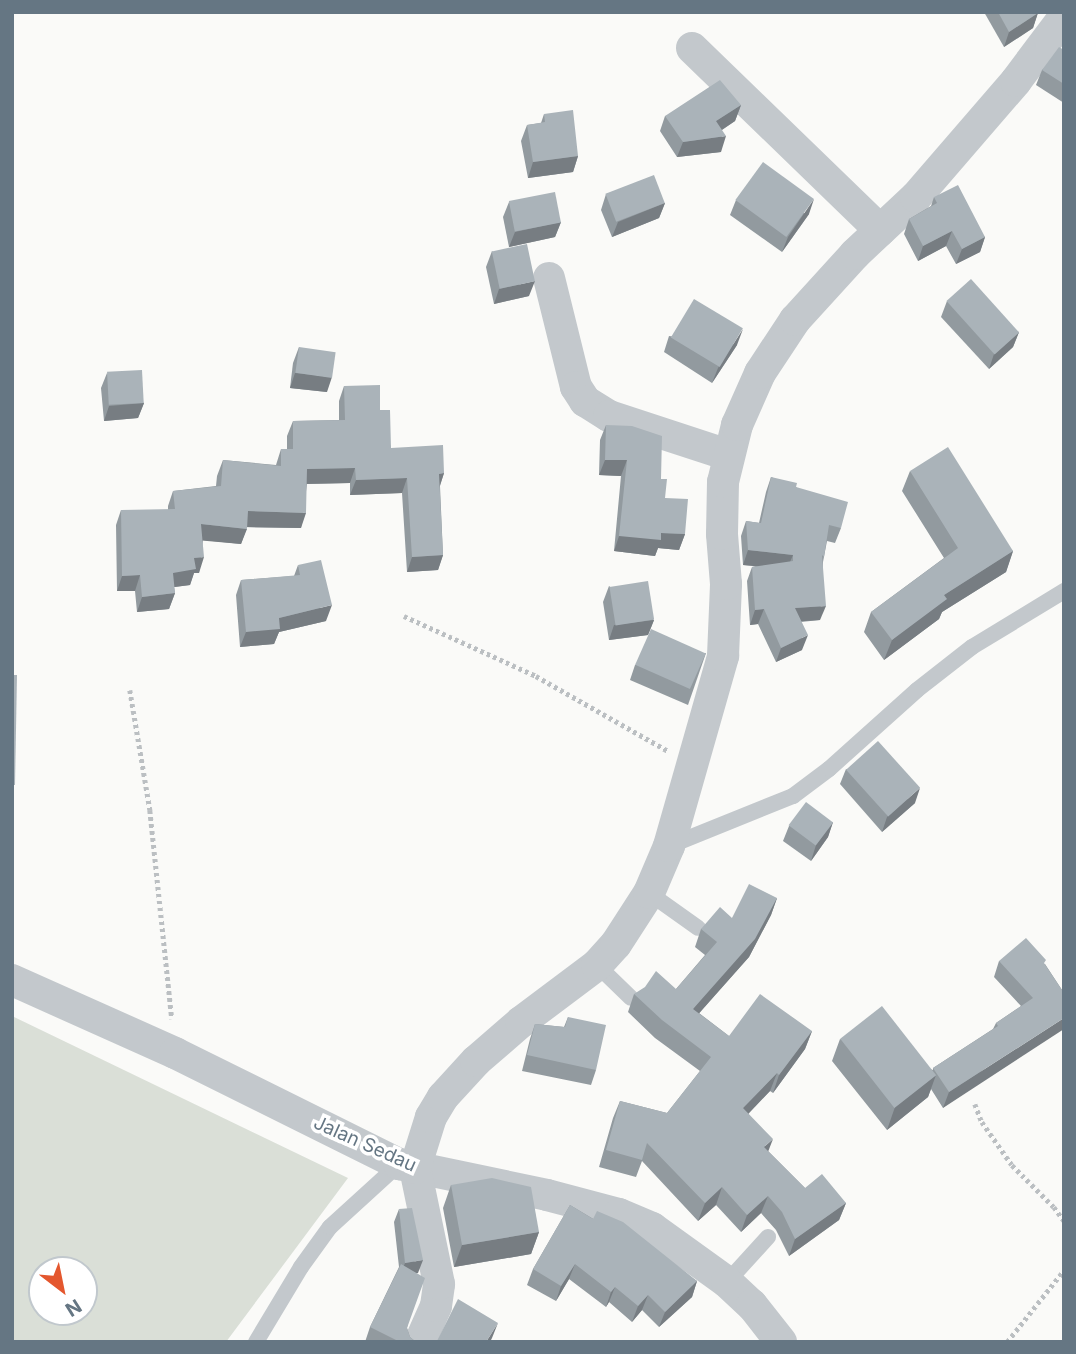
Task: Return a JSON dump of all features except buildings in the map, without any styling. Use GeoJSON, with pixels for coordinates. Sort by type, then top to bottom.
{"type":"FeatureCollection","features":[{"type":"Feature","properties":{"kind":"street"},"geometry":{"type":"LineString","coordinates":[[420,1342],[436,1306],[439,1284],[407,1166],[423,1134],[443,1097],[476,1061],[521,1022],[597,965],[629,926],[649,893],[669,846],[690,764],[723,656],[726,584],[722,521],[728,455],[755,382],[795,320],[880,230],[916,197],[958,150],[1016,81],[1064,17]]}},
{"type":"Feature","properties":{"kind":"street"},"geometry":{"type":"LineString","coordinates":[[692,48],[880,230]]}},
{"type":"Feature","properties":{"kind":"street"},"geometry":{"type":"LineString","coordinates":[[549,278],[576,387],[585,401],[610,416],[728,455]]}},
{"type":"Feature","properties":{"kind":"street","name":"Jalan Sedau"},"geometry":{"type":"LineString","coordinates":[[12,980],[175,1053],[407,1166],[547,1195],[620,1214],[652,1228],[727,1282],[752,1305],[781,1342]]}},
{"type":"Feature","properties":{"kind":"lane"},"geometry":{"type":"LineString","coordinates":[[669,846],[793,796],[829,769],[917,690],[972,647],[1064,592]]}},
{"type":"Feature","properties":{"kind":"lane"},"geometry":{"type":"LineString","coordinates":[[649,893],[698,928]]}},
{"type":"Feature","properties":{"kind":"lane"},"geometry":{"type":"LineString","coordinates":[[597,965],[631,998]]}},
{"type":"Feature","properties":{"kind":"lane"},"geometry":{"type":"LineString","coordinates":[[256,1342],[301,1267],[330,1227],[407,1166]]}},
{"type":"Feature","properties":{"kind":"lane"},"geometry":{"type":"LineString","coordinates":[[727,1282],[768,1237]]}},
{"type":"Feature","properties":{"kind":"path"},"geometry":{"type":"LineString","coordinates":[[404,616],[536,676],[690,764]]}},
{"type":"Feature","properties":{"kind":"path"},"geometry":{"type":"LineString","coordinates":[[130,691],[150,810],[175,1053]]}},
{"type":"Feature","properties":{"kind":"path"},"geometry":{"type":"LineString","coordinates":[[975,1104],[982,1122],[1012,1165],[1054,1207],[1064,1221]]}},
{"type":"Feature","properties":{"kind":"path"},"geometry":{"type":"LineString","coordinates":[[1007,1342],[1064,1270]]}},
{"type":"Feature","properties":{"kind":"shaded area"},"geometry":{"type":"Polygon","coordinates":[[[12,1016],[348,1178],[226,1342],[12,1342],[12,1016]]]}}]}
